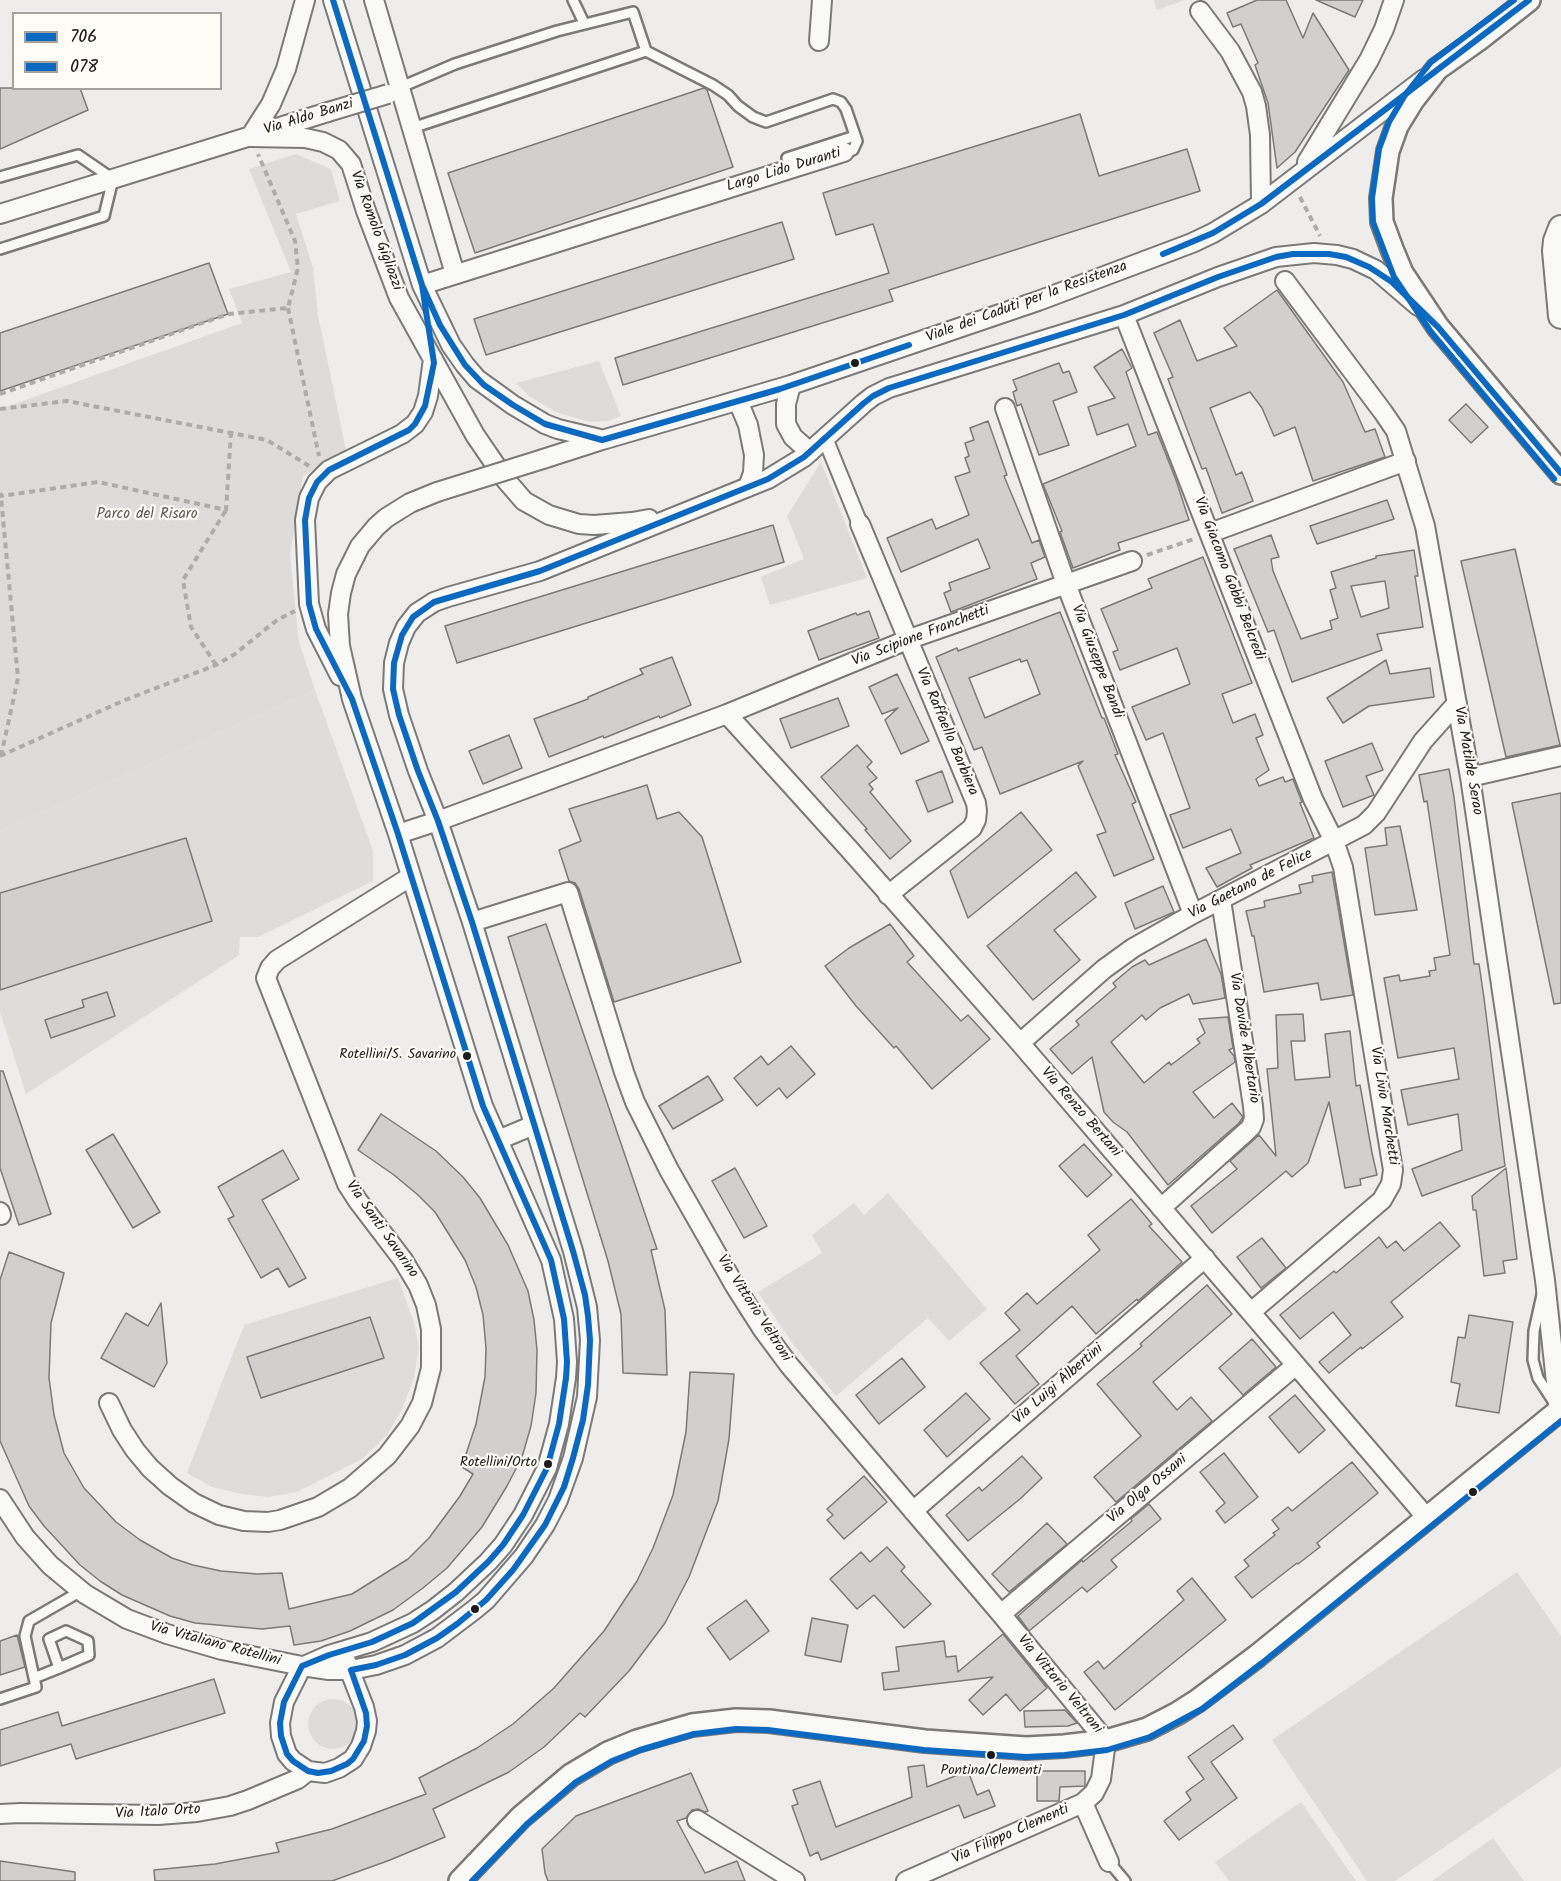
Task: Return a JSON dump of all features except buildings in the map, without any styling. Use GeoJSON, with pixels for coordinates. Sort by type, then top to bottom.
{"type":"FeatureCollection","features":[{"type":"Feature","properties":{"kind":"main road"},"geometry":{"type":"LineString","coordinates":[[1561,228],[1556,241],[1561,316]]}},
{"type":"Feature","properties":{"kind":"street","name":"Via Aldo Banzi"},"geometry":{"type":"LineString","coordinates":[[250,137],[271,104],[286,69],[305,0]]}},
{"type":"Feature","properties":{"kind":"street","name":"Via Romolo Gigliozzi"},"geometry":{"type":"LineString","coordinates":[[333,0],[422,285],[451,345],[465,365],[484,385],[513,405],[545,424],[573,434],[602,440]]}},
{"type":"Feature","properties":{"kind":"street"},"geometry":{"type":"LineString","coordinates":[[374,0],[394,91],[412,128],[455,274]]}},
{"type":"Feature","properties":{"kind":"street"},"geometry":{"type":"LineString","coordinates":[[819,41],[822,0]]}},
{"type":"Feature","properties":{"kind":"street"},"geometry":{"type":"LineString","coordinates":[[1296,177],[1369,60],[1384,29],[1394,0]]}},
{"type":"Feature","properties":{"kind":"street","name":"Viale dei Caduti per la Resistenza"},"geometry":{"type":"LineString","coordinates":[[352,699],[339,637],[339,603],[346,574],[360,546],[376,527],[410,503],[437,492],[602,440],[791,386],[1038,301],[1192,243],[1261,204],[1529,0]]}},
{"type":"Feature","properties":{"kind":"street"},"geometry":{"type":"LineString","coordinates":[[1200,11],[1230,51],[1252,92],[1260,135],[1261,204]]}},
{"type":"Feature","properties":{"kind":"street","name":"Viale dei Caduti per la Resistenza"},"geometry":{"type":"LineString","coordinates":[[1437,69],[1413,99],[1397,126],[1388,151],[1382,198],[1383,222],[1402,273],[1437,327]]}},
{"type":"Feature","properties":{"kind":"street","name":"Via Aldo Banzi"},"geometry":{"type":"LineString","coordinates":[[0,214],[394,91]]}},
{"type":"Feature","properties":{"kind":"street","name":"Via Romolo Gigliozzi"},"geometry":{"type":"LineString","coordinates":[[250,137],[305,138],[323,142],[339,150],[351,164],[399,298],[434,363]]}},
{"type":"Feature","properties":{"kind":"street","name":"Largo Lido Duranti"},"geometry":{"type":"LineString","coordinates":[[422,285],[844,152]]}},
{"type":"Feature","properties":{"kind":"street","name":"Viale dei Caduti per la Resistenza"},"geometry":{"type":"LineString","coordinates":[[393,683],[396,653],[406,627],[417,613],[427,606],[448,597],[540,572],[776,475],[810,452],[864,403],[883,391],[1124,315],[1218,277],[1276,257],[1300,253],[1329,254],[1353,259],[1376,270],[1411,299],[1437,327],[1561,473]]}},
{"type":"Feature","properties":{"kind":"street","name":"Via Matilde Serao"},"geometry":{"type":"LineString","coordinates":[[1285,282],[1390,422],[1398,436],[1428,537],[1470,777],[1545,1280],[1560,1410]]}},
{"type":"Feature","properties":{"kind":"street","name":"Via Romolo Gigliozzi"},"geometry":{"type":"LineString","coordinates":[[323,475],[402,434],[415,424],[425,406],[434,363],[422,285]]}},
{"type":"Feature","properties":{"kind":"street","name":"Via Giacomo Gobbi Belcredi"},"geometry":{"type":"LineString","coordinates":[[1124,315],[1314,799],[1335,841]]}},
{"type":"Feature","properties":{"kind":"street"},"geometry":{"type":"LineString","coordinates":[[434,363],[493,463],[524,501],[535,508],[555,518],[594,525],[632,522],[681,513]]}},
{"type":"Feature","properties":{"kind":"street"},"geometry":{"type":"LineString","coordinates":[[791,386],[786,404],[786,424],[794,437],[810,452]]}},
{"type":"Feature","properties":{"kind":"street"},"geometry":{"type":"LineString","coordinates":[[738,401],[748,425],[754,455],[753,473],[748,488]]}},
{"type":"Feature","properties":{"kind":"street","name":"Via Giuseppe Bandi"},"geometry":{"type":"LineString","coordinates":[[1005,408],[1066,584],[1192,914]]}},
{"type":"Feature","properties":{"kind":"street","name":"Via Raffaello Barbiera"},"geometry":{"type":"LineString","coordinates":[[825,438],[976,803],[977,814],[972,828],[888,895]]}},
{"type":"Feature","properties":{"kind":"street"},"geometry":{"type":"LineString","coordinates":[[1210,533],[1406,461]]}},
{"type":"Feature","properties":{"kind":"street"},"geometry":{"type":"LineString","coordinates":[[323,475],[309,498],[305,520],[309,604],[316,629],[352,699]]}},
{"type":"Feature","properties":{"kind":"street","name":"Via Scipione Franchetti"},"geometry":{"type":"LineString","coordinates":[[398,834],[727,714],[907,640],[1132,561]]}},
{"type":"Feature","properties":{"kind":"street","name":"Via Vitaliano Rotellini"},"geometry":{"type":"LineString","coordinates":[[0,1498],[33,1547],[50,1565],[81,1591],[120,1616],[160,1632],[222,1650],[302,1666],[351,1670],[376,1665],[405,1655],[437,1638],[474,1610],[496,1589],[524,1556],[545,1526],[564,1487],[578,1441],[587,1396],[589,1325],[582,1284],[472,922],[438,821],[402,727],[393,683]]}},
{"type":"Feature","properties":{"kind":"street","name":"Via Vitaliano Rotellini"},"geometry":{"type":"LineString","coordinates":[[302,1666],[372,1642],[413,1623],[434,1610],[482,1569],[503,1545],[523,1515],[547,1468],[559,1424],[567,1362],[564,1319],[551,1260],[483,1106],[398,834],[352,699]]}},
{"type":"Feature","properties":{"kind":"street","name":"Via Gaetano de Felice"},"geometry":{"type":"LineString","coordinates":[[1020,1043],[1118,958],[1192,914],[1361,827],[1373,816],[1423,741],[1457,703]]}},
{"type":"Feature","properties":{"kind":"street","name":"Via Renzo Bertani"},"geometry":{"type":"LineString","coordinates":[[727,714],[1020,1043],[1427,1518]]}},
{"type":"Feature","properties":{"kind":"street"},"geometry":{"type":"LineString","coordinates":[[1470,777],[1561,756]]}},
{"type":"Feature","properties":{"kind":"street","name":"Via Livio Marchetti"},"geometry":{"type":"LineString","coordinates":[[1251,1312],[1379,1204],[1386,1196],[1393,1178],[1392,1158],[1346,878],[1335,841]]}},
{"type":"Feature","properties":{"kind":"street","name":"Via Santi Savarino"},"geometry":{"type":"LineString","coordinates":[[109,1403],[135,1450],[170,1486],[194,1503],[219,1515],[244,1521],[280,1520],[318,1507],[350,1488],[387,1456],[410,1426],[422,1403],[431,1368],[431,1329],[426,1305],[409,1268],[347,1184],[266,978],[277,960],[410,877]]}},
{"type":"Feature","properties":{"kind":"street","name":"Via Vittorio Veltroni"},"geometry":{"type":"LineString","coordinates":[[472,922],[568,892],[629,1087],[648,1130],[735,1286],[774,1346],[1106,1741]]}},
{"type":"Feature","properties":{"kind":"street","name":"Via Davide Albertario"},"geometry":{"type":"LineString","coordinates":[[1161,1208],[1249,1129],[1254,1119],[1221,900]]}},
{"type":"Feature","properties":{"kind":"street"},"geometry":{"type":"LineString","coordinates":[[498,1140],[534,1125]]}},
{"type":"Feature","properties":{"kind":"street","name":"Via Luigi Albertini"},"geometry":{"type":"LineString","coordinates":[[913,1511],[1205,1258]]}},
{"type":"Feature","properties":{"kind":"street","name":"Via Olga Ossani"},"geometry":{"type":"LineString","coordinates":[[1001,1614],[1296,1365]]}},
{"type":"Feature","properties":{"kind":"street"},"geometry":{"type":"LineString","coordinates":[[460,1881],[521,1817],[571,1775],[608,1753],[637,1741],[692,1725],[722,1721],[769,1721],[925,1741],[1017,1748],[1106,1741],[1147,1729],[1197,1701],[1257,1656],[1560,1410]]}},
{"type":"Feature","properties":{"kind":"street"},"geometry":{"type":"LineString","coordinates":[[302,1666],[284,1702],[280,1723],[281,1736],[290,1758],[300,1767],[308,1771],[325,1773],[353,1759],[364,1741],[367,1726],[366,1713],[342,1651]]}},
{"type":"Feature","properties":{"kind":"street","name":"Via Filippo Clementi"},"geometry":{"type":"LineString","coordinates":[[906,1881],[1083,1803],[1094,1792],[1101,1779],[1106,1741]]}},
{"type":"Feature","properties":{"kind":"street","name":"Via Italo Orto"},"geometry":{"type":"LineString","coordinates":[[0,1814],[158,1815],[197,1812],[248,1800],[298,1779],[308,1771]]}},
{"type":"Feature","properties":{"kind":"street","name":"Via Filippo Clementi"},"geometry":{"type":"LineString","coordinates":[[1083,1803],[1109,1862]]}},
{"type":"Feature","properties":{"kind":"street"},"geometry":{"type":"LineString","coordinates":[[697,1820],[795,1881]]}},
{"type":"Feature","properties":{"kind":"lane"},"geometry":{"type":"LineString","coordinates":[[573,0],[584,23]]}},
{"type":"Feature","properties":{"kind":"lane"},"geometry":{"type":"LineString","coordinates":[[394,91],[455,64],[584,23],[633,12],[646,51],[412,128]]}},
{"type":"Feature","properties":{"kind":"lane","name":"Largo Lido Duranti"},"geometry":{"type":"LineString","coordinates":[[646,51],[713,85],[753,117],[766,122],[833,99],[841,102],[846,109],[857,141],[853,150],[844,152]]}},
{"type":"Feature","properties":{"kind":"lane"},"geometry":{"type":"LineString","coordinates":[[787,158],[855,136]]}},
{"type":"Feature","properties":{"kind":"lane"},"geometry":{"type":"LineString","coordinates":[[0,177],[78,155],[113,179],[104,216],[0,249]]}},
{"type":"Feature","properties":{"kind":"lane"},"geometry":{"type":"LineString","coordinates":[[0,1699],[36,1687],[25,1636],[29,1621],[81,1591]]}},
{"type":"Feature","properties":{"kind":"lane"},"geometry":{"type":"LineString","coordinates":[[34,1678],[59,1668],[89,1655],[88,1641],[66,1631],[49,1639],[59,1668]]}},
{"type":"Feature","properties":{"kind":"lane"},"geometry":{"type":"LineString","coordinates":[[1109,1862],[1125,1881]]}},
{"type":"Feature","properties":{"kind":"path"},"geometry":{"type":"LineString","coordinates":[[250,137],[294,241],[298,268],[288,308],[323,475]]}},
{"type":"Feature","properties":{"kind":"path"},"geometry":{"type":"LineString","coordinates":[[1296,177],[1329,254]]}},
{"type":"Feature","properties":{"kind":"path"},"geometry":{"type":"LineString","coordinates":[[0,394],[228,314],[288,308]]}},
{"type":"Feature","properties":{"kind":"path"},"geometry":{"type":"LineString","coordinates":[[0,409],[67,400],[267,440],[323,475]]}},
{"type":"Feature","properties":{"kind":"path"},"geometry":{"type":"LineString","coordinates":[[216,665],[191,627],[183,579],[226,510],[231,433]]}},
{"type":"Feature","properties":{"kind":"path"},"geometry":{"type":"LineString","coordinates":[[0,756],[18,678],[1,495],[98,482],[226,510]]}},
{"type":"Feature","properties":{"kind":"path"},"geometry":{"type":"LineString","coordinates":[[1132,561],[1210,533]]}},
{"type":"Feature","properties":{"kind":"path"},"geometry":{"type":"LineString","coordinates":[[0,756],[125,700],[216,665],[235,654],[277,620],[309,604]]}},
{"type":"Feature","properties":{"kind":"shaded area"},"geometry":{"type":"Polygon","coordinates":[[[1154,0],[1185,0],[1157,10],[1154,0]]]}},
{"type":"Feature","properties":{"kind":"shaded area"},"geometry":{"type":"Polygon","coordinates":[[[315,690],[373,851],[373,881],[258,937],[240,937],[239,955],[26,1094],[0,1012],[0,831],[315,690]]]}},
{"type":"Feature","properties":{"kind":"shaded area"},"geometry":{"type":"Polygon","coordinates":[[[398,1278],[414,1323],[419,1347],[414,1378],[402,1409],[387,1435],[362,1459],[297,1492],[268,1497],[212,1487],[187,1473],[244,1325],[398,1278]]]}},
{"type":"Feature","properties":{"kind":"green space","name":"Parco del Risaro"},"geometry":{"type":"Polygon","coordinates":[[[296,154],[331,169],[340,201],[296,214],[313,268],[318,315],[346,450],[303,476],[290,555],[299,642],[315,690],[0,831],[0,409],[242,323],[229,289],[291,272],[249,169],[296,154]]]}},
{"type":"Feature","properties":{"kind":"green space"},"geometry":{"type":"Polygon","coordinates":[[[599,361],[621,416],[608,421],[590,422],[556,412],[529,396],[516,383],[599,361]]]}},
{"type":"Feature","properties":{"kind":"green space"},"geometry":{"type":"Polygon","coordinates":[[[821,462],[867,578],[770,605],[761,577],[804,559],[787,516],[821,462]]]}},
{"type":"Feature","properties":{"kind":"green space"},"geometry":{"type":"Polygon","coordinates":[[[888,1193],[987,1309],[949,1341],[928,1318],[836,1396],[793,1344],[758,1292],[822,1253],[812,1235],[854,1203],[864,1215],[888,1193]]]}},
{"type":"Feature","properties":{"kind":"green space"},"geometry":{"type":"Polygon","coordinates":[[[1517,1572],[1561,1636],[1561,1767],[1395,1881],[1367,1881],[1272,1740],[1517,1572]]]}},
{"type":"Feature","properties":{"kind":"green space"},"geometry":{"type":"Polygon","coordinates":[[[338,1699],[351,1706],[357,1714],[357,1734],[351,1742],[343,1748],[328,1749],[315,1742],[309,1734],[308,1719],[315,1706],[323,1700],[338,1699]]]}},
{"type":"Feature","properties":{"kind":"green space"},"geometry":{"type":"Polygon","coordinates":[[[1301,1802],[1356,1881],[1229,1881],[1215,1862],[1301,1802]]]}},
{"type":"Feature","properties":{"kind":"green space"},"geometry":{"type":"Polygon","coordinates":[[[1493,1838],[1524,1881],[1432,1881],[1493,1838]]]}},
{"type":"Feature","properties":{"kind":"transit line","name":"706"},"geometry":{"type":"LineString","coordinates":[[333,0],[422,285],[440,325],[465,365],[484,385],[513,405],[545,424],[602,440],[780,389],[909,345]]}},
{"type":"Feature","properties":{"kind":"transit line","name":"078"},"geometry":{"type":"LineString","coordinates":[[1514,0],[1431,62],[1405,95],[1389,122],[1379,149],[1372,198],[1373,222],[1394,277],[1431,332],[1554,479]]}},
{"type":"Feature","properties":{"kind":"transit line","name":"706"},"geometry":{"type":"LineString","coordinates":[[1163,254],[1213,233],[1261,204],[1529,0]]}},
{"type":"Feature","properties":{"kind":"transit line","name":"706"},"geometry":{"type":"LineString","coordinates":[[422,285],[434,363],[425,406],[409,430],[329,470],[317,482],[309,498],[305,520],[309,604],[316,629],[352,699],[398,834],[483,1106],[551,1260],[564,1319],[566,1378],[559,1424],[547,1468],[523,1515],[503,1545],[488,1562],[456,1592],[413,1623],[372,1642],[302,1666],[284,1702],[280,1723],[281,1736],[287,1754],[293,1761],[308,1771],[318,1773],[331,1771],[347,1764],[353,1759],[364,1741],[367,1726],[366,1713],[351,1670],[376,1665],[405,1655],[457,1624],[486,1600],[513,1570],[545,1525],[564,1487],[573,1458],[583,1420],[588,1385],[590,1340],[588,1316],[573,1251],[472,922],[399,715],[393,689],[394,663],[402,635],[413,617],[434,602],[540,571],[768,479],[804,457],[864,403],[889,388],[1124,315],[1218,277],[1276,257],[1293,254],[1329,254],[1346,257],[1369,267],[1392,282],[1438,327],[1561,473]]}},
{"type":"Feature","properties":{"kind":"transit line","name":"078"},"geometry":{"type":"LineString","coordinates":[[472,1881],[527,1824],[576,1782],[612,1761],[694,1734],[736,1729],[768,1730],[924,1750],[1026,1757],[1107,1750],[1150,1737],[1202,1709],[1262,1663],[1561,1421]]}},
{"type":"Feature","properties":{"kind":"place","name":"Rotellini/S. Savarino"},"geometry":{"type":"Point","coordinates":[467,1056]}},
{"type":"Feature","properties":{"kind":"place","name":"Rotellini/Orto"},"geometry":{"type":"Point","coordinates":[548,1464]}},
{"type":"Feature","properties":{"kind":"place","name":"Pontina/Clementi"},"geometry":{"type":"Point","coordinates":[991,1755]}}]}
